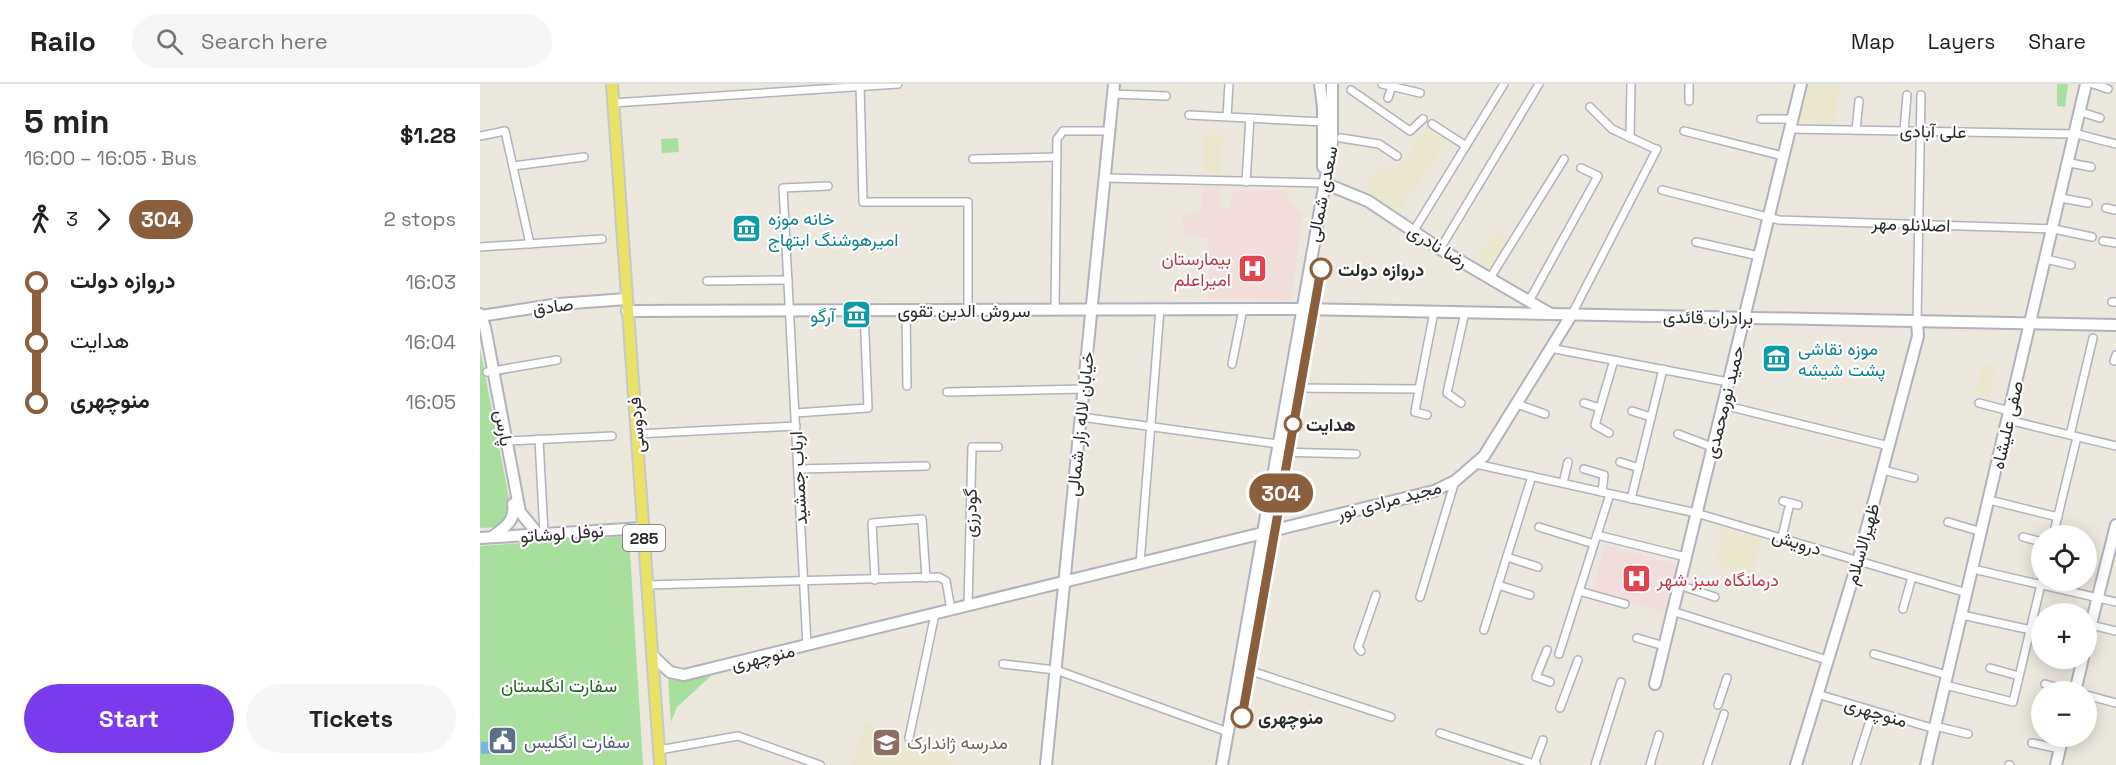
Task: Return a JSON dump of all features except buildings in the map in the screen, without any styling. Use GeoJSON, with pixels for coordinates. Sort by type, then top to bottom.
{"type":"FeatureCollection","features":[{"type":"Feature","properties":{"kind":"main road","name":"فردوسی"},"geometry":{"type":"LineString","coordinates":[[612,84],[660,765]]}},
{"type":"Feature","properties":{"kind":"main road"},"geometry":{"type":"LineString","coordinates":[[1320,84],[1324,122],[1324,183]]}},
{"type":"Feature","properties":{"kind":"main road","name":"سعدی شمالی"},"geometry":{"type":"LineString","coordinates":[[1222,765],[1332,142],[1332,84]]}},
{"type":"Feature","properties":{"kind":"main road","name":"حمید نورمحمدی"},"geometry":{"type":"LineString","coordinates":[[1654,684],[1801,84]]}},
{"type":"Feature","properties":{"kind":"main road","name":"صفی علیشاه"},"geometry":{"type":"LineString","coordinates":[[1926,765],[2077,134],[2086,84]]}},
{"type":"Feature","properties":{"kind":"main road","name":"خیابان لاله زار شمالی"},"geometry":{"type":"LineString","coordinates":[[1046,765],[1114,89]]}},
{"type":"Feature","properties":{"kind":"main road"},"geometry":{"type":"LineString","coordinates":[[1324,183],[1334,168]]}},
{"type":"Feature","properties":{"kind":"main road","name":"رضا نادری"},"geometry":{"type":"LineString","coordinates":[[1324,183],[1368,201],[1440,249],[1551,314]]}},
{"type":"Feature","properties":{"kind":"main road","name":"صادق"},"geometry":{"type":"LineString","coordinates":[[480,316],[551,305],[626,299]]}},
{"type":"Feature","properties":{"kind":"main road","name":"برادران قائدی"},"geometry":{"type":"LineString","coordinates":[[1301,309],[2116,326]]}},
{"type":"Feature","properties":{"kind":"main road","name":"سروش الدین تقوی"},"geometry":{"type":"LineString","coordinates":[[627,311],[1301,309]]}},
{"type":"Feature","properties":{"kind":"main road","name":"مجید مرادی نور"},"geometry":{"type":"LineString","coordinates":[[1263,532],[1425,494],[1455,481],[1476,464],[1517,404],[1572,314]]}},
{"type":"Feature","properties":{"kind":"main road","name":"پارس"},"geometry":{"type":"LineString","coordinates":[[480,316],[517,512],[541,534]]}},
{"type":"Feature","properties":{"kind":"main road","name":"ظهیرالاسلام"},"geometry":{"type":"LineString","coordinates":[[1796,765],[1883,470],[1918,336],[1917,321]]}},
{"type":"Feature","properties":{"kind":"main road","name":"پارس"},"geometry":{"type":"LineString","coordinates":[[480,336],[506,441],[517,512]]}},
{"type":"Feature","properties":{"kind":"main road"},"geometry":{"type":"LineString","coordinates":[[486,538],[512,521],[517,512]]}},
{"type":"Feature","properties":{"kind":"main road"},"geometry":{"type":"LineString","coordinates":[[2096,603],[2116,525]]}},
{"type":"Feature","properties":{"kind":"main road","name":"نوفل لوشاتو"},"geometry":{"type":"LineString","coordinates":[[486,538],[643,528]]}},
{"type":"Feature","properties":{"kind":"main road","name":"منوچهری"},"geometry":{"type":"LineString","coordinates":[[652,656],[670,672],[684,675],[1065,583],[1263,532]]}},
{"type":"Feature","properties":{"kind":"main road"},"geometry":{"type":"LineString","coordinates":[[2056,765],[2060,749]]}},
{"type":"Feature","properties":{"kind":"street"},"geometry":{"type":"LineString","coordinates":[[613,103],[898,84]]}},
{"type":"Feature","properties":{"kind":"street"},"geometry":{"type":"LineString","coordinates":[[1227,116],[1229,84]]}},
{"type":"Feature","properties":{"kind":"street"},"geometry":{"type":"LineString","coordinates":[[1382,84],[1420,93]]}},
{"type":"Feature","properties":{"kind":"street"},"geometry":{"type":"LineString","coordinates":[[1413,232],[1504,84]]}},
{"type":"Feature","properties":{"kind":"street"},"geometry":{"type":"LineString","coordinates":[[1440,249],[1539,84]]}},
{"type":"Feature","properties":{"kind":"street"},"geometry":{"type":"LineString","coordinates":[[1630,84],[1630,138]]}},
{"type":"Feature","properties":{"kind":"street"},"geometry":{"type":"LineString","coordinates":[[1689,84],[1689,101]]}},
{"type":"Feature","properties":{"kind":"street"},"geometry":{"type":"LineString","coordinates":[[2093,84],[2109,88]]}},
{"type":"Feature","properties":{"kind":"street"},"geometry":{"type":"LineString","coordinates":[[860,85],[863,202],[968,202],[968,310]]}},
{"type":"Feature","properties":{"kind":"street"},"geometry":{"type":"LineString","coordinates":[[1388,98],[1392,86]]}},
{"type":"Feature","properties":{"kind":"street"},"geometry":{"type":"LineString","coordinates":[[1114,89],[1166,96]]}},
{"type":"Feature","properties":{"kind":"street"},"geometry":{"type":"LineString","coordinates":[[1351,90],[1410,131],[1423,119]]}},
{"type":"Feature","properties":{"kind":"street"},"geometry":{"type":"LineString","coordinates":[[1904,131],[1906,95]]}},
{"type":"Feature","properties":{"kind":"street"},"geometry":{"type":"LineString","coordinates":[[1917,321],[1921,95]]}},
{"type":"Feature","properties":{"kind":"street"},"geometry":{"type":"LineString","coordinates":[[1856,130],[1859,102]]}},
{"type":"Feature","properties":{"kind":"street"},"geometry":{"type":"LineString","coordinates":[[1572,314],[1655,148],[1608,127],[1590,107]]}},
{"type":"Feature","properties":{"kind":"street"},"geometry":{"type":"LineString","coordinates":[[2081,112],[2100,118]]}},
{"type":"Feature","properties":{"kind":"street"},"geometry":{"type":"LineString","coordinates":[[1189,115],[1324,122]]}},
{"type":"Feature","properties":{"kind":"street"},"geometry":{"type":"LineString","coordinates":[[1246,182],[1250,118]]}},
{"type":"Feature","properties":{"kind":"street","name":"علی آبادی"},"geometry":{"type":"LineString","coordinates":[[1761,118],[1791,124],[1856,130],[2077,134],[2116,144]]}},
{"type":"Feature","properties":{"kind":"street"},"geometry":{"type":"LineString","coordinates":[[1432,124],[1466,146]]}},
{"type":"Feature","properties":{"kind":"street"},"geometry":{"type":"LineString","coordinates":[[480,136],[505,131],[530,244]]}},
{"type":"Feature","properties":{"kind":"street"},"geometry":{"type":"LineString","coordinates":[[1055,310],[1057,139],[1063,131],[1110,131]]}},
{"type":"Feature","properties":{"kind":"street"},"geometry":{"type":"LineString","coordinates":[[1684,132],[1783,156]]}},
{"type":"Feature","properties":{"kind":"street"},"geometry":{"type":"LineString","coordinates":[[1341,138],[1379,144],[1397,156]]}},
{"type":"Feature","properties":{"kind":"street"},"geometry":{"type":"LineString","coordinates":[[513,166],[584,157]]}},
{"type":"Feature","properties":{"kind":"street"},"geometry":{"type":"LineString","coordinates":[[973,159],[1057,157]]}},
{"type":"Feature","properties":{"kind":"street"},"geometry":{"type":"LineString","coordinates":[[1491,278],[1564,159]]}},
{"type":"Feature","properties":{"kind":"street"},"geometry":{"type":"LineString","coordinates":[[2070,163],[2091,167]]}},
{"type":"Feature","properties":{"kind":"street"},"geometry":{"type":"LineString","coordinates":[[1529,302],[1598,176],[1581,168]]}},
{"type":"Feature","properties":{"kind":"street"},"geometry":{"type":"LineString","coordinates":[[1105,177],[1324,183]]}},
{"type":"Feature","properties":{"kind":"street","name":"ارباب جمشید"},"geometry":{"type":"LineString","coordinates":[[807,646],[783,188],[828,186]]}},
{"type":"Feature","properties":{"kind":"street","name":"اصلانلو مهر"},"geometry":{"type":"LineString","coordinates":[[1662,190],[1779,220],[2054,229],[2092,237]]}},
{"type":"Feature","properties":{"kind":"street"},"geometry":{"type":"LineString","coordinates":[[2061,198],[2088,203]]}},
{"type":"Feature","properties":{"kind":"street"},"geometry":{"type":"LineString","coordinates":[[2106,208],[2116,210]]}},
{"type":"Feature","properties":{"kind":"street"},"geometry":{"type":"LineString","coordinates":[[480,247],[602,239]]}},
{"type":"Feature","properties":{"kind":"street"},"geometry":{"type":"LineString","coordinates":[[2103,241],[2116,243]]}},
{"type":"Feature","properties":{"kind":"street"},"geometry":{"type":"LineString","coordinates":[[1696,242],[1759,256]]}},
{"type":"Feature","properties":{"kind":"street"},"geometry":{"type":"LineString","coordinates":[[2046,260],[2071,265]]}},
{"type":"Feature","properties":{"kind":"street"},"geometry":{"type":"LineString","coordinates":[[707,281],[788,280]]}},
{"type":"Feature","properties":{"kind":"street"},"geometry":{"type":"LineString","coordinates":[[1140,563],[1160,309]]}},
{"type":"Feature","properties":{"kind":"street"},"geometry":{"type":"LineString","coordinates":[[1232,364],[1243,309]]}},
{"type":"Feature","properties":{"kind":"street"},"geometry":{"type":"LineString","coordinates":[[795,413],[868,408],[864,310]]}},
{"type":"Feature","properties":{"kind":"street"},"geometry":{"type":"LineString","coordinates":[[906,310],[907,386]]}},
{"type":"Feature","properties":{"kind":"street"},"geometry":{"type":"LineString","coordinates":[[1427,415],[1415,412],[1434,312]]}},
{"type":"Feature","properties":{"kind":"street"},"geometry":{"type":"LineString","coordinates":[[1461,403],[1447,393],[1465,312]]}},
{"type":"Feature","properties":{"kind":"street"},"geometry":{"type":"LineString","coordinates":[[2056,525],[2093,338]]}},
{"type":"Feature","properties":{"kind":"street"},"geometry":{"type":"LineString","coordinates":[[1550,348],[1728,382]]}},
{"type":"Feature","properties":{"kind":"street"},"geometry":{"type":"LineString","coordinates":[[490,371],[557,360]]}},
{"type":"Feature","properties":{"kind":"street"},"geometry":{"type":"LineString","coordinates":[[1609,433],[1595,425],[1614,360]]}},
{"type":"Feature","properties":{"kind":"street"},"geometry":{"type":"LineString","coordinates":[[1631,499],[1663,369]]}},
{"type":"Feature","properties":{"kind":"street"},"geometry":{"type":"LineString","coordinates":[[1287,388],[1419,389]]}},
{"type":"Feature","properties":{"kind":"street"},"geometry":{"type":"LineString","coordinates":[[947,392],[1084,389]]}},
{"type":"Feature","properties":{"kind":"street"},"geometry":{"type":"LineString","coordinates":[[1584,403],[1600,408]]}},
{"type":"Feature","properties":{"kind":"street"},"geometry":{"type":"LineString","coordinates":[[1979,403],[2009,416],[2073,436],[2116,446]]}},
{"type":"Feature","properties":{"kind":"street"},"geometry":{"type":"LineString","coordinates":[[1517,404],[1545,414]]}},
{"type":"Feature","properties":{"kind":"street"},"geometry":{"type":"LineString","coordinates":[[1723,405],[1889,446]]}},
{"type":"Feature","properties":{"kind":"street"},"geometry":{"type":"LineString","coordinates":[[1632,411],[1651,417]]}},
{"type":"Feature","properties":{"kind":"street"},"geometry":{"type":"LineString","coordinates":[[1081,417],[1150,426],[1277,448],[1356,454]]}},
{"type":"Feature","properties":{"kind":"street"},"geometry":{"type":"LineString","coordinates":[[636,435],[796,426]]}},
{"type":"Feature","properties":{"kind":"street"},"geometry":{"type":"LineString","coordinates":[[1678,434],[1712,447]]}},
{"type":"Feature","properties":{"kind":"street"},"geometry":{"type":"LineString","coordinates":[[506,441],[612,436]]}},
{"type":"Feature","properties":{"kind":"street"},"geometry":{"type":"LineString","coordinates":[[539,439],[541,534]]}},
{"type":"Feature","properties":{"kind":"street","name":"گودرزی"},"geometry":{"type":"LineString","coordinates":[[968,606],[972,447],[998,447]]}},
{"type":"Feature","properties":{"kind":"street"},"geometry":{"type":"LineString","coordinates":[[1563,483],[1568,462]]}},
{"type":"Feature","properties":{"kind":"street"},"geometry":{"type":"LineString","coordinates":[[1620,462],[1639,468]]}},
{"type":"Feature","properties":{"kind":"street","name":"درویش"},"geometry":{"type":"LineString","coordinates":[[1476,464],[1696,513],[1967,593]]}},
{"type":"Feature","properties":{"kind":"street"},"geometry":{"type":"LineString","coordinates":[[798,469],[926,466]]}},
{"type":"Feature","properties":{"kind":"street"},"geometry":{"type":"LineString","coordinates":[[1559,654],[1597,535],[1606,493],[1604,476],[1584,469]]}},
{"type":"Feature","properties":{"kind":"street"},"geometry":{"type":"LineString","coordinates":[[1883,470],[1914,478]]}},
{"type":"Feature","properties":{"kind":"street"},"geometry":{"type":"LineString","coordinates":[[1484,630],[1532,476]]}},
{"type":"Feature","properties":{"kind":"street"},"geometry":{"type":"LineString","coordinates":[[1420,597],[1455,481]]}},
{"type":"Feature","properties":{"kind":"street"},"geometry":{"type":"LineString","coordinates":[[1989,500],[2058,517]]}},
{"type":"Feature","properties":{"kind":"street"},"geometry":{"type":"LineString","coordinates":[[1782,537],[1790,503]]}},
{"type":"Feature","properties":{"kind":"street"},"geometry":{"type":"LineString","coordinates":[[875,580],[872,523],[922,519],[926,578]]}},
{"type":"Feature","properties":{"kind":"street"},"geometry":{"type":"LineString","coordinates":[[1948,522],[1982,532]]}},
{"type":"Feature","properties":{"kind":"street"},"geometry":{"type":"LineString","coordinates":[[1539,527],[1594,544]]}},
{"type":"Feature","properties":{"kind":"street"},"geometry":{"type":"LineString","coordinates":[[1597,535],[1686,557]]}},
{"type":"Feature","properties":{"kind":"street"},"geometry":{"type":"LineString","coordinates":[[2023,537],[2031,539]]}},
{"type":"Feature","properties":{"kind":"street"},"geometry":{"type":"LineString","coordinates":[[1507,557],[1538,567]]}},
{"type":"Feature","properties":{"kind":"street"},"geometry":{"type":"LineString","coordinates":[[1973,568],[2031,580]]}},
{"type":"Feature","properties":{"kind":"street"},"geometry":{"type":"LineString","coordinates":[[1903,609],[1912,577]]}},
{"type":"Feature","properties":{"kind":"street"},"geometry":{"type":"LineString","coordinates":[[647,585],[926,578],[945,580],[951,610]]}},
{"type":"Feature","properties":{"kind":"street"},"geometry":{"type":"LineString","coordinates":[[1498,585],[1530,595]]}},
{"type":"Feature","properties":{"kind":"street"},"geometry":{"type":"LineString","coordinates":[[1679,585],[1715,597]]}},
{"type":"Feature","properties":{"kind":"street"},"geometry":{"type":"LineString","coordinates":[[1579,591],[1624,604]]}},
{"type":"Feature","properties":{"kind":"street"},"geometry":{"type":"LineString","coordinates":[[2076,591],[2116,602]]}},
{"type":"Feature","properties":{"kind":"street"},"geometry":{"type":"LineString","coordinates":[[1361,651],[1358,647],[1376,595]]}},
{"type":"Feature","properties":{"kind":"street"},"geometry":{"type":"LineString","coordinates":[[1672,611],[1827,660]]}},
{"type":"Feature","properties":{"kind":"street"},"geometry":{"type":"LineString","coordinates":[[909,738],[935,614]]}},
{"type":"Feature","properties":{"kind":"street"},"geometry":{"type":"LineString","coordinates":[[1874,654],[2013,702],[2031,630],[1962,615]]}},
{"type":"Feature","properties":{"kind":"street"},"geometry":{"type":"LineString","coordinates":[[2097,627],[2116,632]]}},
{"type":"Feature","properties":{"kind":"street"},"geometry":{"type":"LineString","coordinates":[[1636,638],[1664,646]]}},
{"type":"Feature","properties":{"kind":"street"},"geometry":{"type":"LineString","coordinates":[[1547,650],[1536,677],[1550,682]]}},
{"type":"Feature","properties":{"kind":"street"},"geometry":{"type":"LineString","coordinates":[[1560,708],[1578,660]]}},
{"type":"Feature","properties":{"kind":"street"},"geometry":{"type":"LineString","coordinates":[[1003,664],[1056,670],[1228,732]]}},
{"type":"Feature","properties":{"kind":"street"},"geometry":{"type":"LineString","coordinates":[[1239,667],[1391,717]]}},
{"type":"Feature","properties":{"kind":"street"},"geometry":{"type":"LineString","coordinates":[[1990,668],[2019,676]]}},
{"type":"Feature","properties":{"kind":"street"},"geometry":{"type":"LineString","coordinates":[[1718,705],[1727,678]]}},
{"type":"Feature","properties":{"kind":"street"},"geometry":{"type":"LineString","coordinates":[[1595,765],[1621,682]]}},
{"type":"Feature","properties":{"kind":"street","name":"منوچهری"},"geometry":{"type":"LineString","coordinates":[[1817,694],[1935,728],[1968,734]]}},
{"type":"Feature","properties":{"kind":"street"},"geometry":{"type":"LineString","coordinates":[[2097,698],[2116,703]]}},
{"type":"Feature","properties":{"kind":"street"},"geometry":{"type":"LineString","coordinates":[[1856,765],[1873,711]]}},
{"type":"Feature","properties":{"kind":"street"},"geometry":{"type":"LineString","coordinates":[[1707,765],[1724,714]]}},
{"type":"Feature","properties":{"kind":"street"},"geometry":{"type":"LineString","coordinates":[[1440,733],[1536,764],[1543,740]]}},
{"type":"Feature","properties":{"kind":"street"},"geometry":{"type":"LineString","coordinates":[[1650,765],[1659,735]]}},
{"type":"Feature","properties":{"kind":"street"},"geometry":{"type":"LineString","coordinates":[[659,750],[738,736],[820,765]]}},
{"type":"Feature","properties":{"kind":"street"},"geometry":{"type":"LineString","coordinates":[[2051,747],[2060,749]]}},
{"type":"Feature","properties":{"kind":"shaded area"},"geometry":{"type":"Polygon","coordinates":[[[1807,84],[1839,84],[1835,123],[1799,122],[1807,84]]]}},
{"type":"Feature","properties":{"kind":"shaded area"},"geometry":{"type":"Polygon","coordinates":[[[1429,126],[1448,139],[1398,213],[1368,192],[1369,176],[1377,179],[1378,165],[1393,173],[1429,126]]]}},
{"type":"Feature","properties":{"kind":"shaded area"},"geometry":{"type":"Polygon","coordinates":[[[1204,134],[1222,135],[1221,174],[1203,174],[1204,134]]]}},
{"type":"Feature","properties":{"kind":"shaded area","name":"بیمارستان امیراعلم"},"geometry":{"type":"Polygon","coordinates":[[[1202,187],[1221,187],[1218,206],[1230,209],[1233,190],[1284,190],[1302,217],[1291,300],[1209,299],[1208,238],[1184,237],[1182,215],[1201,213],[1202,187]]]}},
{"type":"Feature","properties":{"kind":"shaded area"},"geometry":{"type":"Polygon","coordinates":[[[1496,232],[1510,241],[1491,270],[1477,261],[1496,232]]]}},
{"type":"Feature","properties":{"kind":"shaded area"},"geometry":{"type":"Polygon","coordinates":[[[1983,364],[1996,367],[1990,398],[1976,395],[1983,364]]]}},
{"type":"Feature","properties":{"kind":"shaded area"},"geometry":{"type":"Polygon","coordinates":[[[1723,528],[1762,538],[1752,575],[1714,565],[1723,528]]]}},
{"type":"Feature","properties":{"kind":"shaded area","name":"درمانگاه سبز شهر"},"geometry":{"type":"Polygon","coordinates":[[[1605,545],[1679,565],[1666,612],[1592,593],[1605,545]]]}},
{"type":"Feature","properties":{"kind":"shaded area","name":"مدرسه ژاندارک"},"geometry":{"type":"Polygon","coordinates":[[[866,722],[952,758],[950,765],[851,765],[866,722]]]}},
{"type":"Feature","properties":{"kind":"green space"},"geometry":{"type":"Polygon","coordinates":[[[2057,84],[2068,84],[2065,107],[2057,106],[2057,84]]]}},
{"type":"Feature","properties":{"kind":"green space"},"geometry":{"type":"Polygon","coordinates":[[[678,138],[679,152],[662,153],[661,139],[678,138]]]}},
{"type":"Feature","properties":{"kind":"green space"},"geometry":{"type":"Polygon","coordinates":[[[480,348],[511,509],[498,527],[480,528],[480,348]]]}},
{"type":"Feature","properties":{"kind":"green space","name":"سفارت انگلستان"},"geometry":{"type":"Polygon","coordinates":[[[629,536],[643,765],[480,765],[480,546],[629,536]]]}},
{"type":"Feature","properties":{"kind":"green space"},"geometry":{"type":"Polygon","coordinates":[[[712,675],[677,707],[671,722],[668,678],[682,681],[712,675]]]}},
{"type":"Feature","properties":{"kind":"water"},"geometry":{"type":"Polygon","coordinates":[[[497,741],[497,753],[481,754],[481,742],[497,741]]]}},
{"type":"Feature","properties":{"kind":"bus line","name":"304"},"geometry":{"type":"LineString","coordinates":[[1242,717],[1321,269]]}},
{"type":"Feature","properties":{"kind":"place","name":"خانه موزه امیرهوشنگ ابتهاج"},"geometry":{"type":"Point","coordinates":[747,228]}},
{"type":"Feature","properties":{"kind":"place","name":"بیمارستان امیراعلم"},"geometry":{"type":"Point","coordinates":[1252,268]}},
{"type":"Feature","properties":{"kind":"place","name":"دروازه دولت"},"geometry":{"type":"Point","coordinates":[1321,269]}},
{"type":"Feature","properties":{"kind":"place","name":"آرگو"},"geometry":{"type":"Point","coordinates":[856,315]}},
{"type":"Feature","properties":{"kind":"place","name":"موزه نقاشی پشت شیشه"},"geometry":{"type":"Point","coordinates":[1777,358]}},
{"type":"Feature","properties":{"kind":"place","name":"هدایت"},"geometry":{"type":"Point","coordinates":[1293,424]}},
{"type":"Feature","properties":{"kind":"place","name":"درمانگاه سبز شهر"},"geometry":{"type":"Point","coordinates":[1636,579]}},
{"type":"Feature","properties":{"kind":"place","name":"منوچهری"},"geometry":{"type":"Point","coordinates":[1242,717]}},
{"type":"Feature","properties":{"kind":"place","name":"سفارت انگلیس"},"geometry":{"type":"Point","coordinates":[503,741]}},
{"type":"Feature","properties":{"kind":"place","name":"مدرسه ژاندارک"},"geometry":{"type":"Point","coordinates":[886,742]}}]}
